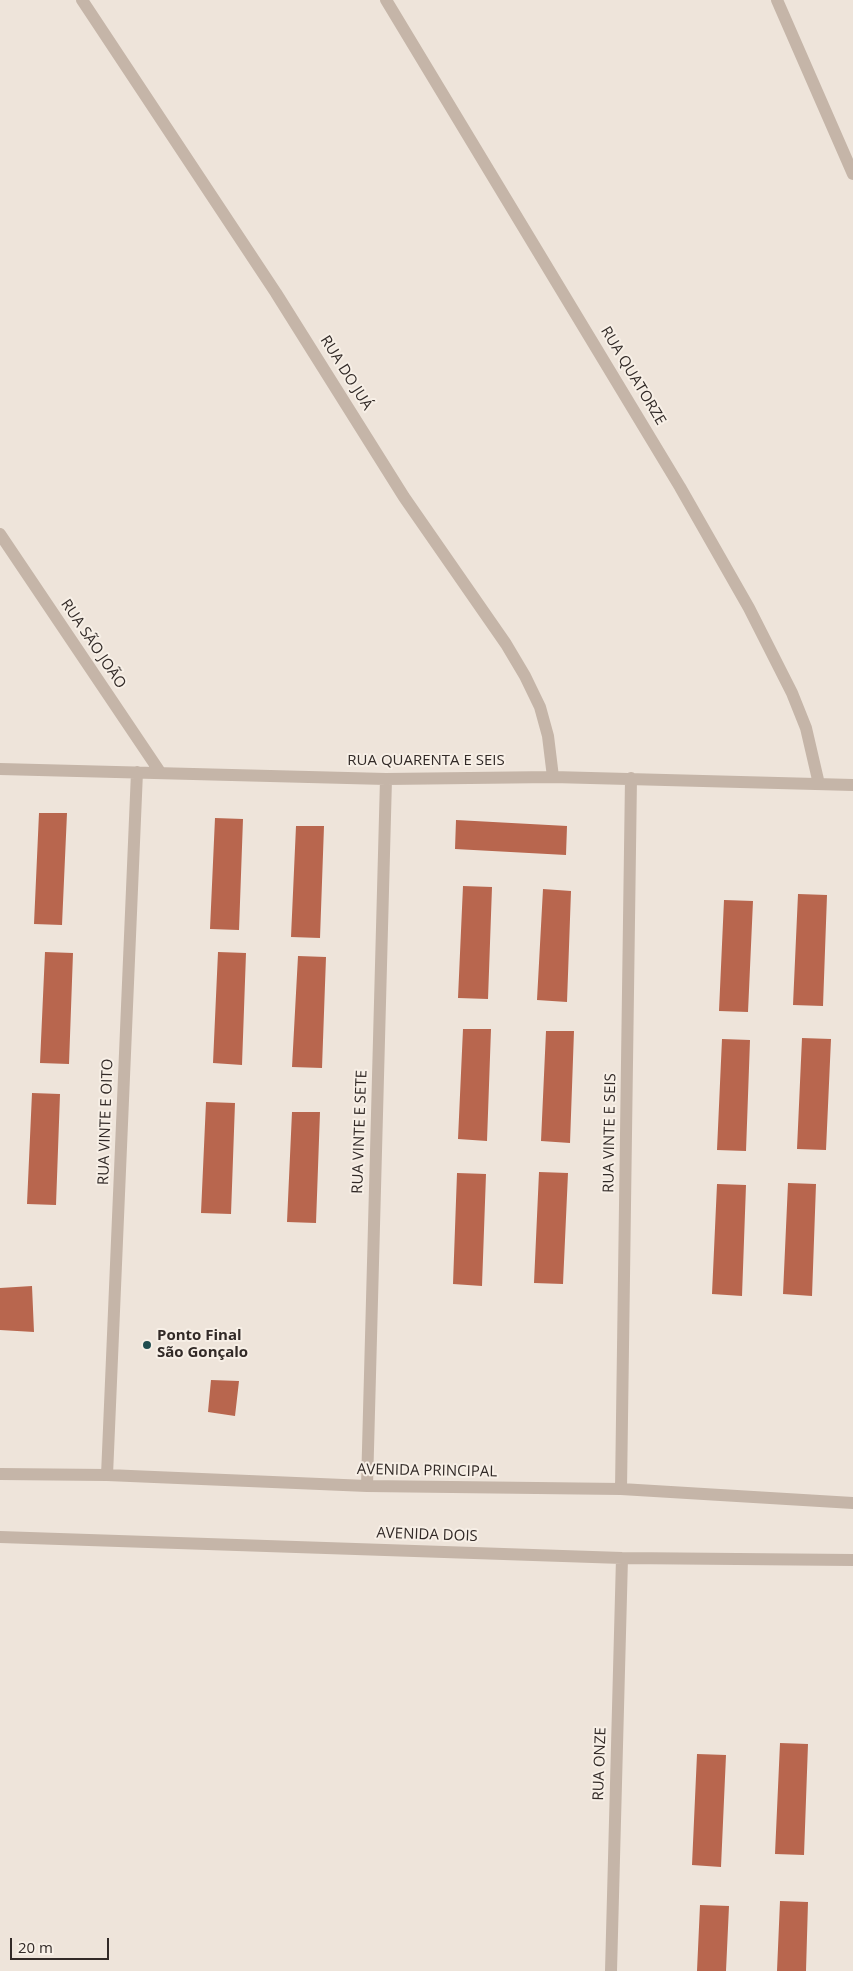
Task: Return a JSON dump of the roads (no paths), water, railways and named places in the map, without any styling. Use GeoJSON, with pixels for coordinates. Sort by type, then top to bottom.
{"type":"FeatureCollection","features":[{"type":"Feature","properties":{"kind":"street","name":"RUA DO JUÁ"},"geometry":{"type":"LineString","coordinates":[[82,0],[276,293],[404,497],[506,644],[525,676],[540,707],[548,736],[553,777]]}},
{"type":"Feature","properties":{"kind":"street","name":"RUA QUATORZE"},"geometry":{"type":"LineString","coordinates":[[386,0],[680,486],[749,608],[792,693],[806,728],[819,784]]}},
{"type":"Feature","properties":{"kind":"street"},"geometry":{"type":"LineString","coordinates":[[777,0],[853,174]]}},
{"type":"Feature","properties":{"kind":"street","name":"RUA SÃO JOÃO"},"geometry":{"type":"LineString","coordinates":[[0,534],[160,772]]}},
{"type":"Feature","properties":{"kind":"street","name":"RUA QUARENTA E SEIS"},"geometry":{"type":"LineString","coordinates":[[0,769],[386,779],[632,778],[853,785]]}},
{"type":"Feature","properties":{"kind":"street","name":"RUA VINTE E OITO"},"geometry":{"type":"LineString","coordinates":[[107,1475],[137,772]]}},
{"type":"Feature","properties":{"kind":"street","name":"RUA VINTE E SEIS"},"geometry":{"type":"LineString","coordinates":[[622,1490],[632,778]]}},
{"type":"Feature","properties":{"kind":"street","name":"RUA VINTE E SETE"},"geometry":{"type":"LineString","coordinates":[[366,1486],[386,779]]}},
{"type":"Feature","properties":{"kind":"street","name":"AVENIDA PRINCIPAL"},"geometry":{"type":"LineString","coordinates":[[0,1474],[107,1475],[366,1486],[622,1490],[853,1503]]}},
{"type":"Feature","properties":{"kind":"street","name":"AVENIDA DOIS"},"geometry":{"type":"LineString","coordinates":[[0,1537],[622,1558],[853,1560]]}},
{"type":"Feature","properties":{"kind":"street","name":"RUA ONZE"},"geometry":{"type":"LineString","coordinates":[[611,1971],[622,1558]]}},
{"type":"Feature","properties":{"kind":"place","name":"Ponto Final São Gonçalo"},"geometry":{"type":"Point","coordinates":[147,1345]}}]}
